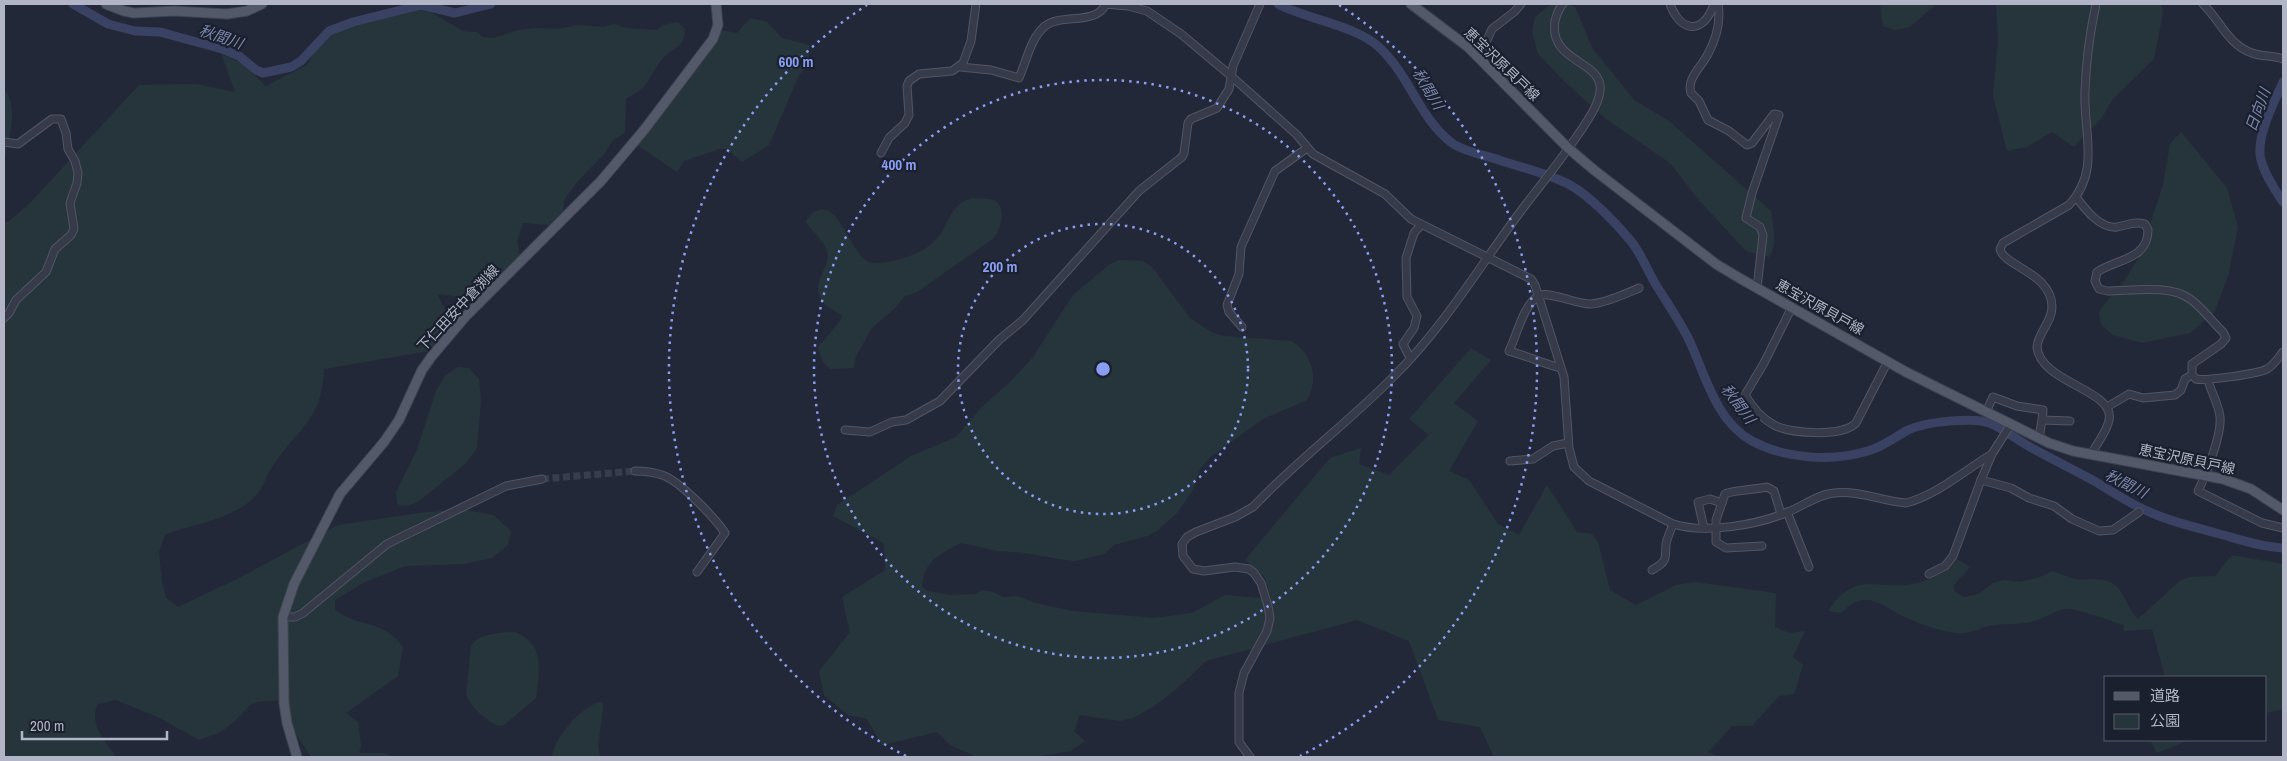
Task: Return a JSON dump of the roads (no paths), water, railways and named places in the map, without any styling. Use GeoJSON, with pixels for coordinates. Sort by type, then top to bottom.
{"type":"FeatureCollection","features":[{"type":"Feature","properties":{"kind":"main road"},"geometry":{"type":"LineString","coordinates":[[106,4],[134,13],[202,8],[240,13],[262,4]]}},
{"type":"Feature","properties":{"kind":"main road","name":"下仁田安中倉渕線"},"geometry":{"type":"LineString","coordinates":[[297,757],[287,723],[284,703],[283,617],[294,584],[340,494],[384,442],[399,420],[422,370],[465,317],[601,181],[644,130],[713,39],[718,25],[716,4]]}},
{"type":"Feature","properties":{"kind":"main road","name":"恵宝沢原貝戸線"},"geometry":{"type":"LineString","coordinates":[[1411,4],[1479,58],[1568,148],[1716,264],[1757,288],[2010,426],[2061,448],[2206,476],[2246,487],[2283,510]]}},
{"type":"Feature","properties":{"kind":"street"},"geometry":{"type":"LineString","coordinates":[[960,67],[971,41],[976,4]]}},
{"type":"Feature","properties":{"kind":"street"},"geometry":{"type":"LineString","coordinates":[[881,153],[888,138],[905,123],[909,115],[907,86],[909,81],[919,74],[946,72],[960,67],[991,70],[1019,78],[1031,44],[1044,27],[1054,22],[1092,15],[1102,9],[1105,4],[1128,6],[1147,11],[1181,34],[1230,75],[1323,161],[1377,189],[1411,219],[1421,225],[1531,279],[1561,368],[1567,406],[1570,457],[1579,474],[1673,524],[1684,528],[1704,528],[1760,522],[1832,493],[1846,492],[1898,502],[1915,501],[1992,454],[1999,446],[2010,426]]}},
{"type":"Feature","properties":{"kind":"street"},"geometry":{"type":"LineString","coordinates":[[845,430],[870,432],[892,422],[906,420],[940,401],[998,340],[1023,320],[1140,191],[1182,157],[1188,123],[1191,119],[1217,108],[1229,88],[1230,75],[1260,4]]}},
{"type":"Feature","properties":{"kind":"street"},"geometry":{"type":"LineString","coordinates":[[1479,58],[1492,29],[1521,4]]}},
{"type":"Feature","properties":{"kind":"street"},"geometry":{"type":"LineString","coordinates":[[1250,757],[1238,742],[1239,694],[1244,673],[1267,631],[1270,618],[1261,583],[1249,569],[1235,566],[1210,571],[1194,569],[1183,556],[1182,544],[1186,537],[1235,517],[1253,507],[1383,387],[1410,358],[1568,148],[1592,113],[1599,97],[1600,87],[1597,78],[1572,58],[1557,39],[1555,24],[1558,9],[1563,4]]}},
{"type":"Feature","properties":{"kind":"street"},"geometry":{"type":"LineString","coordinates":[[1670,4],[1681,22],[1691,27],[1702,24],[1708,18],[1714,4]]}},
{"type":"Feature","properties":{"kind":"street"},"geometry":{"type":"LineString","coordinates":[[1718,4],[1717,32],[1708,54],[1690,82],[1690,93],[1702,106],[1708,120],[1729,131],[1747,145],[1752,143],[1774,114],[1779,115],[1746,216],[1747,220],[1760,227],[1763,235],[1757,288]]}},
{"type":"Feature","properties":{"kind":"street"},"geometry":{"type":"LineString","coordinates":[[2091,455],[2109,421],[2107,407],[2096,397],[2063,379],[2044,363],[2037,352],[2037,347],[2051,312],[2051,304],[2047,292],[2030,272],[2003,256],[2000,251],[2003,243],[2060,211],[2076,197],[2085,182],[2088,166],[2085,93],[2089,45],[2096,4]]}},
{"type":"Feature","properties":{"kind":"street"},"geometry":{"type":"LineString","coordinates":[[2203,4],[2228,36],[2244,50],[2254,54],[2282,58]]}},
{"type":"Feature","properties":{"kind":"street"},"geometry":{"type":"LineString","coordinates":[[4,142],[18,144],[48,121],[58,118],[64,125],[68,149],[77,166],[78,178],[70,203],[70,211],[75,223],[73,232],[55,249],[46,272],[24,292],[4,318]]}},
{"type":"Feature","properties":{"kind":"street"},"geometry":{"type":"LineString","coordinates":[[1242,327],[1233,317],[1228,305],[1239,274],[1241,247],[1274,171],[1307,148]]}},
{"type":"Feature","properties":{"kind":"street"},"geometry":{"type":"LineString","coordinates":[[2076,197],[2085,208],[2106,225],[2117,226],[2137,223],[2144,224],[2148,230],[2145,243],[2139,252],[2097,272],[2095,281],[2099,289],[2107,291],[2165,291],[2182,295],[2195,303],[2226,335],[2222,344],[2194,362],[2191,367],[2192,375],[2196,379],[2208,380],[2260,372],[2270,367],[2283,352]]}},
{"type":"Feature","properties":{"kind":"street"},"geometry":{"type":"LineString","coordinates":[[1410,358],[1403,344],[1414,328],[1417,316],[1407,294],[1406,258],[1414,234],[1421,225]]}},
{"type":"Feature","properties":{"kind":"street"},"geometry":{"type":"LineString","coordinates":[[1561,368],[1510,350],[1525,309],[1538,296],[1542,295],[1592,304],[1639,288]]}},
{"type":"Feature","properties":{"kind":"street"},"geometry":{"type":"LineString","coordinates":[[1792,307],[1764,363],[1745,395],[1757,412],[1776,426],[1784,429],[1831,433],[1850,429],[1856,423],[1888,361]]}},
{"type":"Feature","properties":{"kind":"street"},"geometry":{"type":"LineString","coordinates":[[2107,407],[2129,394],[2143,398],[2175,395],[2181,390],[2185,379],[2192,375]]}},
{"type":"Feature","properties":{"kind":"street"},"geometry":{"type":"LineString","coordinates":[[2208,380],[2220,417],[2210,465],[2198,491],[2262,523],[2283,528]]}},
{"type":"Feature","properties":{"kind":"street"},"geometry":{"type":"LineString","coordinates":[[1986,412],[1993,397],[2017,406],[2043,410],[2039,438]]}},
{"type":"Feature","properties":{"kind":"street"},"geometry":{"type":"LineString","coordinates":[[2042,420],[2070,421]]}},
{"type":"Feature","properties":{"kind":"street"},"geometry":{"type":"LineString","coordinates":[[1510,461],[1533,459],[1554,446],[1568,443]]}},
{"type":"Feature","properties":{"kind":"street"},"geometry":{"type":"LineString","coordinates":[[1929,574],[1945,566],[1953,556],[1992,454]]}},
{"type":"Feature","properties":{"kind":"street"},"geometry":{"type":"LineString","coordinates":[[635,472],[646,471],[664,475],[675,482],[718,522],[726,533],[697,572]]}},
{"type":"Feature","properties":{"kind":"street"},"geometry":{"type":"LineString","coordinates":[[283,617],[295,617],[303,613],[375,553],[406,534],[506,486],[542,479]]}},
{"type":"Feature","properties":{"kind":"street"},"geometry":{"type":"LineString","coordinates":[[1981,480],[2011,488],[2029,498],[2054,506],[2072,519],[2099,531],[2113,530],[2139,512]]}},
{"type":"Feature","properties":{"kind":"street"},"geometry":{"type":"LineString","coordinates":[[1762,546],[1721,546],[1716,542],[1716,520],[1725,494],[1728,492],[1767,488],[1774,491],[1809,567]]}},
{"type":"Feature","properties":{"kind":"street"},"geometry":{"type":"LineString","coordinates":[[1704,528],[1698,502],[1702,499],[1710,499],[1722,503]]}},
{"type":"Feature","properties":{"kind":"street"},"geometry":{"type":"LineString","coordinates":[[1652,570],[1661,565],[1666,557],[1666,544],[1673,524]]}},
{"type":"Feature","properties":{"kind":"waterway","name":"秋間川"},"geometry":{"type":"LineString","coordinates":[[73,4],[108,24],[135,31],[160,32],[222,49],[239,56],[256,70],[263,73],[291,67],[301,61],[329,31],[353,22],[421,5],[455,13],[491,4]]}},
{"type":"Feature","properties":{"kind":"waterway","name":"秋間川"},"geometry":{"type":"LineString","coordinates":[[1278,4],[1290,10],[1346,28],[1371,41],[1391,60],[1431,122],[1452,143],[1468,151],[1562,181],[1578,190],[1602,210],[1638,251],[1654,282],[1679,321],[1721,410],[1729,422],[1752,441],[1779,452],[1794,455],[1839,457],[1873,449],[1906,431],[1924,425],[1962,420],[1984,422],[1997,426],[2030,447],[2153,514],[2250,542],[2283,548]]}},
{"type":"Feature","properties":{"kind":"waterway","name":"日向川"},"geometry":{"type":"LineString","coordinates":[[2283,82],[2266,121],[2260,151],[2265,171],[2283,202]]}},
{"type":"Feature","properties":{"kind":"tunnel"},"geometry":{"type":"LineString","coordinates":[[542,479],[635,471]]}}]}
